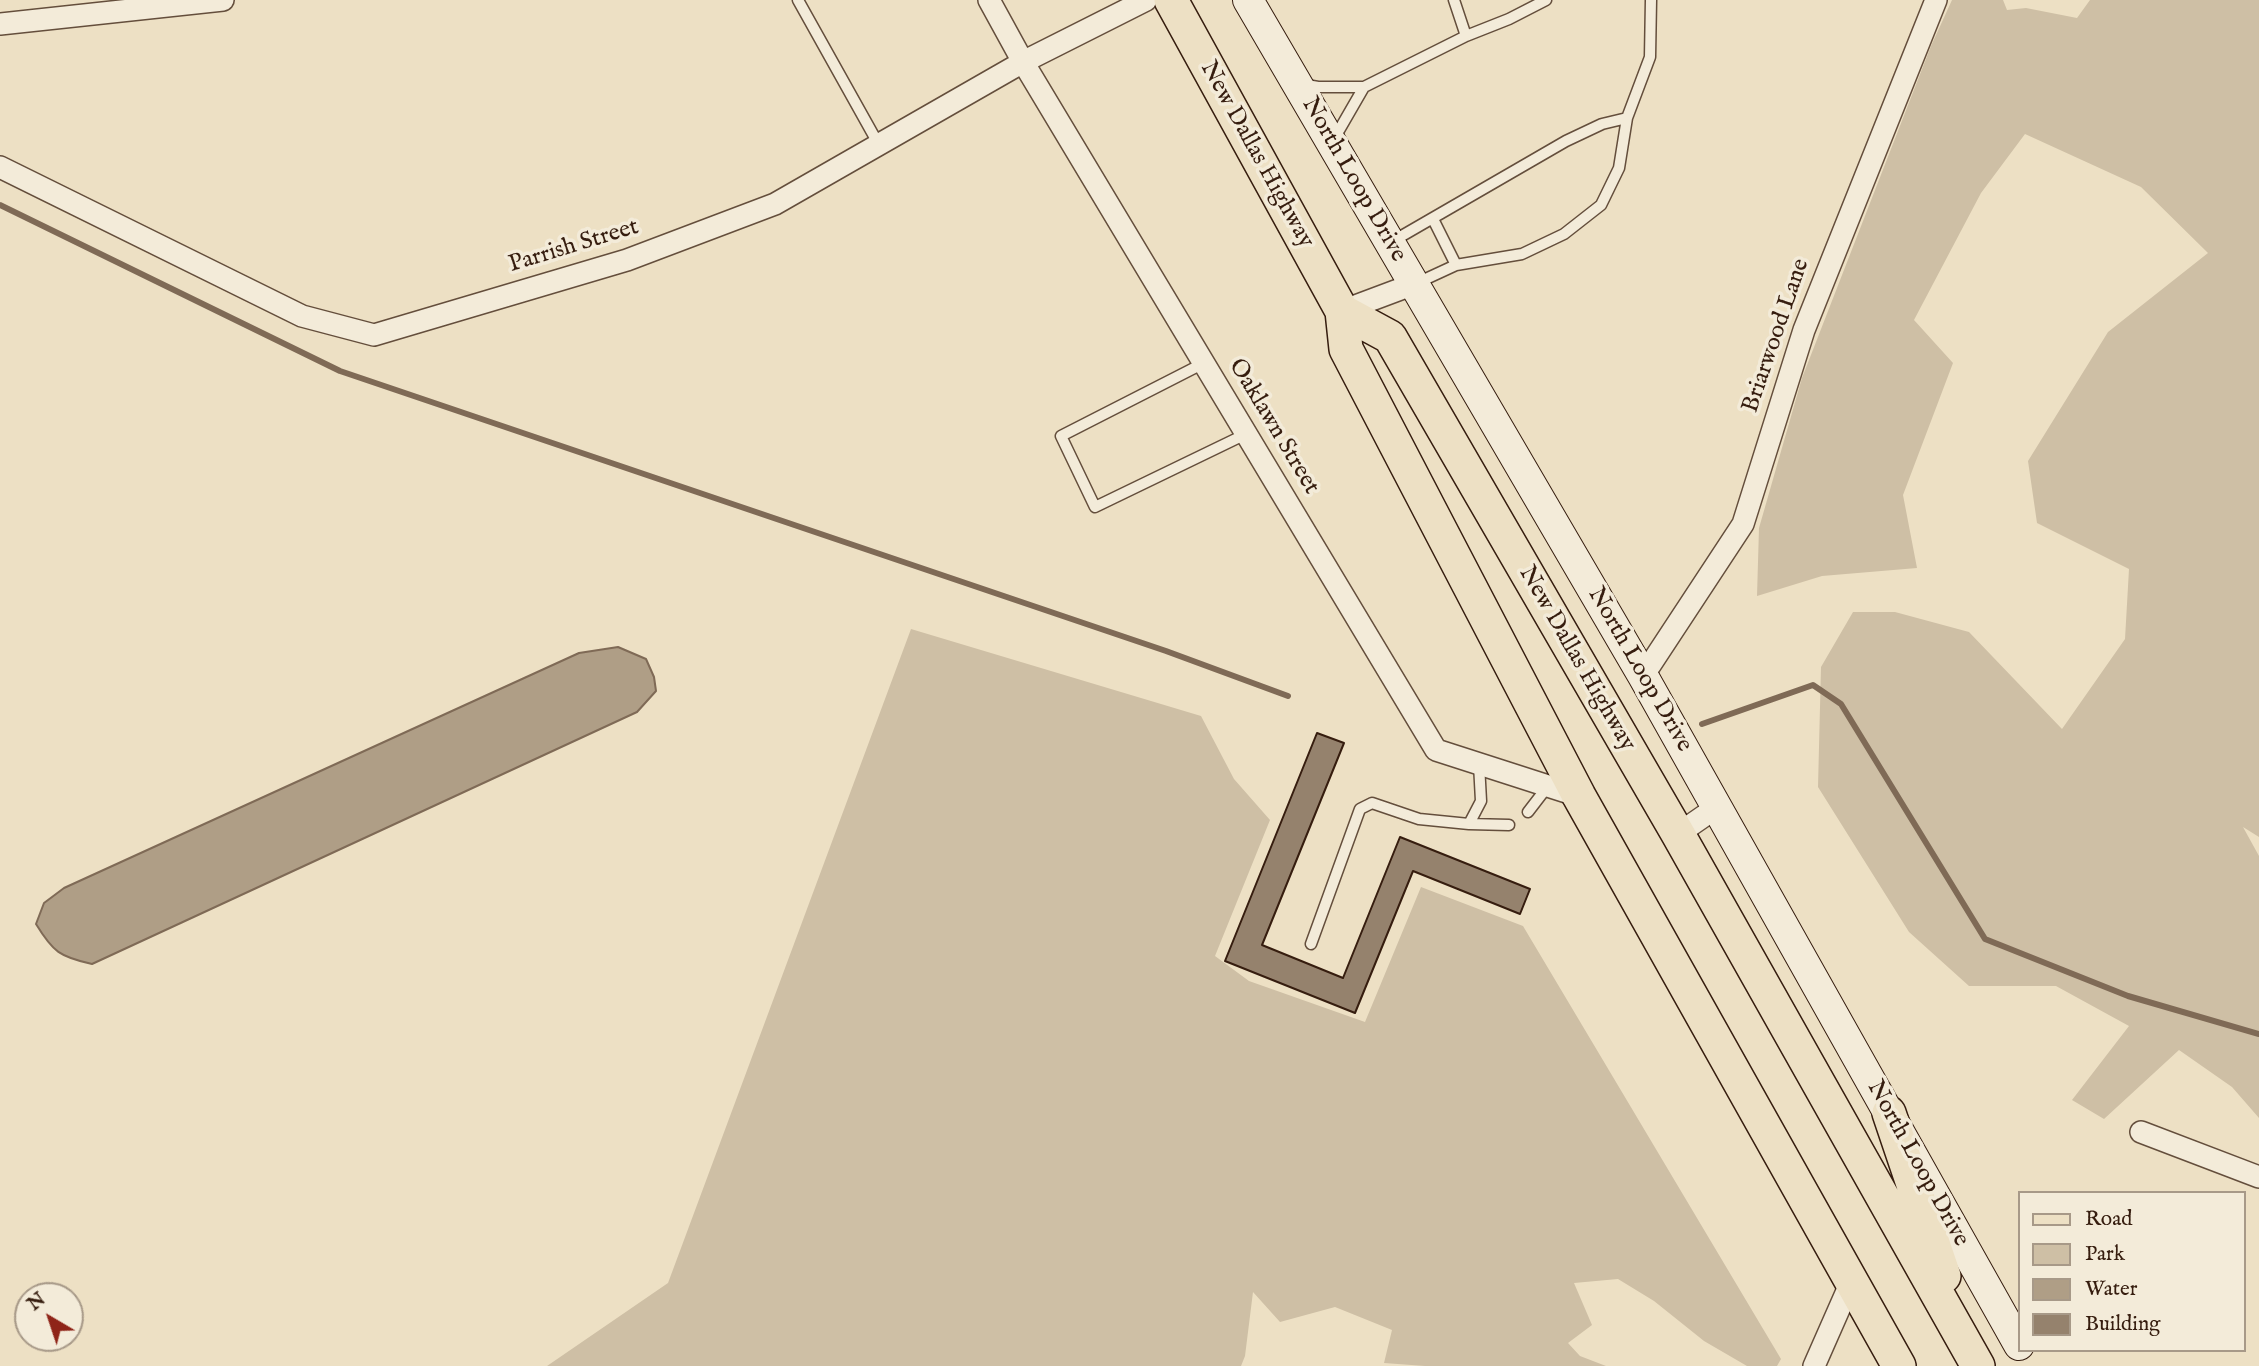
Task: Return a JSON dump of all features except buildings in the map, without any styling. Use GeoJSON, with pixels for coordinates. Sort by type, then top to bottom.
{"type":"FeatureCollection","features":[{"type":"Feature","properties":{"kind":"main road","name":"New Dallas Highway"},"geometry":{"type":"LineString","coordinates":[[1171,0],[1342,311],[1346,349],[1481,610],[1564,791]]}},
{"type":"Feature","properties":{"kind":"main road","name":"New Dallas Highway"},"geometry":{"type":"LineString","coordinates":[[1342,311],[1390,337],[1788,1029]]}},
{"type":"Feature","properties":{"kind":"main road"},"geometry":{"type":"LineString","coordinates":[[1564,791],[1899,1366]]}},
{"type":"Feature","properties":{"kind":"main road","name":"North Loop Drive"},"geometry":{"type":"LineString","coordinates":[[1788,1029],[1974,1359]]}},
{"type":"Feature","properties":{"kind":"main road"},"geometry":{"type":"LineString","coordinates":[[1889,1113],[1974,1359]]}},
{"type":"Feature","properties":{"kind":"street"},"geometry":{"type":"LineString","coordinates":[[0,24],[223,0]]}},
{"type":"Feature","properties":{"kind":"street","name":"Oaklawn Street"},"geometry":{"type":"LineString","coordinates":[[989,0],[1023,62],[1436,750],[1564,791]]}},
{"type":"Feature","properties":{"kind":"street","name":"Parrish Street"},"geometry":{"type":"LineString","coordinates":[[0,167],[302,316],[374,335],[627,260],[775,204],[1023,62],[1146,0]]}},
{"type":"Feature","properties":{"kind":"street","name":"North Loop Drive"},"geometry":{"type":"LineString","coordinates":[[1248,0],[1643,676],[2018,1343]]}},
{"type":"Feature","properties":{"kind":"street","name":"Briarwood Lane"},"geometry":{"type":"LineString","coordinates":[[1643,676],[1743,524],[1804,330],[1936,0]]}},
{"type":"Feature","properties":{"kind":"street"},"geometry":{"type":"LineString","coordinates":[[1342,311],[1414,285]]}},
{"type":"Feature","properties":{"kind":"street"},"geometry":{"type":"LineString","coordinates":[[1678,834],[1717,807]]}},
{"type":"Feature","properties":{"kind":"street"},"geometry":{"type":"LineString","coordinates":[[2141,1132],[2259,1177]]}},
{"type":"Feature","properties":{"kind":"street"},"geometry":{"type":"LineString","coordinates":[[1814,1366],[1851,1282]]}},
{"type":"Feature","properties":{"kind":"lane"},"geometry":{"type":"LineString","coordinates":[[798,0],[879,145]]}},
{"type":"Feature","properties":{"kind":"lane"},"geometry":{"type":"LineString","coordinates":[[1454,0],[1466,36]]}},
{"type":"Feature","properties":{"kind":"lane"},"geometry":{"type":"LineString","coordinates":[[1297,83],[1318,87],[1364,87],[1546,0]]}},
{"type":"Feature","properties":{"kind":"lane"},"geometry":{"type":"LineString","coordinates":[[1414,285],[1456,265],[1522,254],[1564,234],[1601,205],[1619,168],[1627,118],[1650,57],[1651,0]]}},
{"type":"Feature","properties":{"kind":"lane"},"geometry":{"type":"LineString","coordinates":[[1332,143],[1364,87]]}},
{"type":"Feature","properties":{"kind":"lane"},"geometry":{"type":"LineString","coordinates":[[1390,242],[1566,141],[1602,124],[1627,118]]}},
{"type":"Feature","properties":{"kind":"lane"},"geometry":{"type":"LineString","coordinates":[[1433,219],[1456,265]]}},
{"type":"Feature","properties":{"kind":"lane"},"geometry":{"type":"LineString","coordinates":[[1204,363],[1061,436],[1095,507],[1247,434]]}},
{"type":"Feature","properties":{"kind":"lane"},"geometry":{"type":"LineString","coordinates":[[1469,824],[1481,801],[1479,764]]}},
{"type":"Feature","properties":{"kind":"lane"},"geometry":{"type":"LineString","coordinates":[[1528,812],[1564,791]]}},
{"type":"Feature","properties":{"kind":"lane"},"geometry":{"type":"LineString","coordinates":[[1311,944],[1360,809],[1372,803],[1419,819],[1509,825]]}},
{"type":"Feature","properties":{"kind":"green space"},"geometry":{"type":"Polygon","coordinates":[[[1952,0],[2003,0],[2007,10],[2026,8],[2077,18],[2090,0],[2259,0],[2259,837],[2243,827],[2259,856],[2259,1118],[2232,1087],[2179,1050],[2104,1119],[2072,1100],[2129,1026],[2056,986],[1969,986],[1909,932],[1818,787],[1821,667],[1853,612],[1895,612],[1969,632],[2062,729],[2125,639],[2129,569],[2037,523],[2028,461],[2108,332],[2208,253],[2141,187],[2025,134],[1981,193],[1914,320],[1953,363],[1903,495],[1917,568],[1822,576],[1757,596],[1759,528],[1802,378],[1931,46],[1952,0]]]}},
{"type":"Feature","properties":{"kind":"green space"},"geometry":{"type":"Polygon","coordinates":[[[911,629],[1201,716],[1234,779],[1270,820],[1215,956],[1249,981],[1365,1022],[1421,887],[1523,926],[1781,1359],[1777,1366],[1747,1366],[1704,1341],[1654,1301],[1618,1279],[1574,1283],[1592,1325],[1568,1343],[1580,1356],[1606,1366],[1425,1366],[1384,1363],[1392,1330],[1335,1307],[1280,1322],[1253,1292],[1245,1356],[1241,1366],[547,1366],[668,1283],[911,629]]]}},
{"type":"Feature","properties":{"kind":"water"},"geometry":{"type":"Polygon","coordinates":[[[618,647],[646,659],[654,677],[656,691],[637,712],[92,964],[58,952],[36,924],[44,903],[64,888],[579,653],[618,647]]]}},
{"type":"Feature","properties":{"kind":"waterway"},"geometry":{"type":"LineString","coordinates":[[0,205],[340,371],[1166,651],[1288,696]]}},
{"type":"Feature","properties":{"kind":"waterway"},"geometry":{"type":"LineString","coordinates":[[1702,724],[1813,685],[1841,704],[1985,939],[2128,996],[2259,1034]]}}]}
